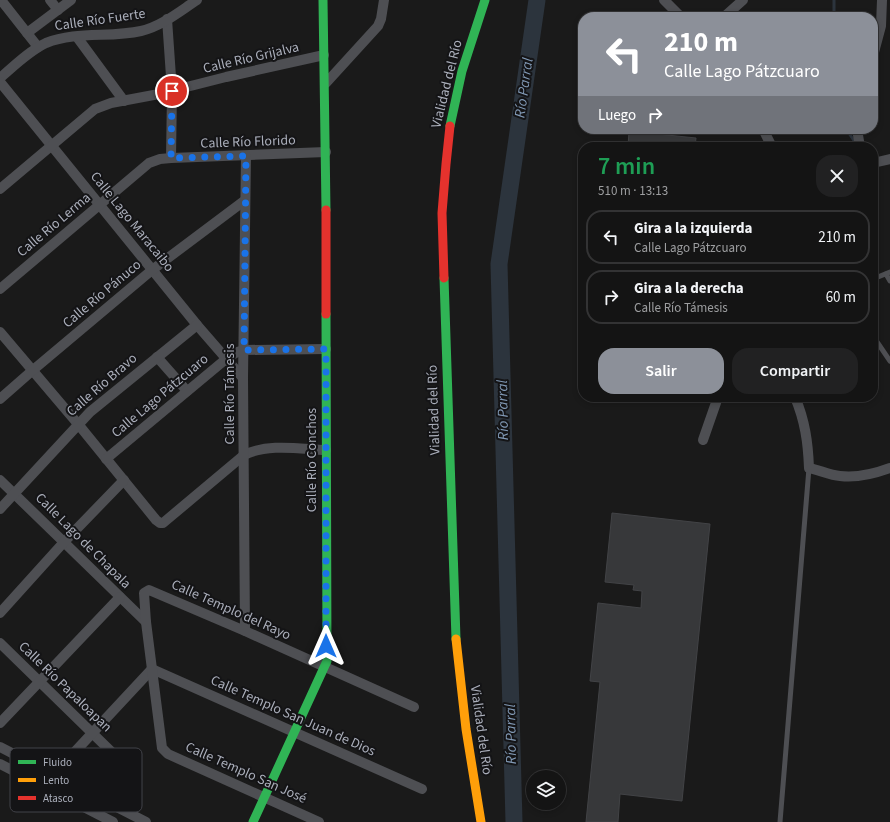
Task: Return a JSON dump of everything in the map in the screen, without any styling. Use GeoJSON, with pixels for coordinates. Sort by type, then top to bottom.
{"type":"FeatureCollection","features":[{"type":"Feature","properties":{"kind":"street"},"geometry":{"type":"LineString","coordinates":[[1,0],[38,47]]}},
{"type":"Feature","properties":{"kind":"street"},"geometry":{"type":"LineString","coordinates":[[50,0],[58,10]]}},
{"type":"Feature","properties":{"kind":"street"},"geometry":{"type":"LineString","coordinates":[[28,33],[72,0]]}},
{"type":"Feature","properties":{"kind":"street","name":"Calle Río Fuerte"},"geometry":{"type":"LineString","coordinates":[[0,78],[38,47],[48,43],[77,37],[142,31],[167,20],[197,0]]}},
{"type":"Feature","properties":{"kind":"street","name":"Calle Río Conchos"},"geometry":{"type":"LineString","coordinates":[[253,822],[296,733],[325,667],[326,661],[326,82],[323,0]]}},
{"type":"Feature","properties":{"kind":"street"},"geometry":{"type":"LineString","coordinates":[[326,82],[378,26],[381,19],[384,0]]}},
{"type":"Feature","properties":{"kind":"street","name":"Vialidad del Río"},"geometry":{"type":"LineString","coordinates":[[481,822],[465,728],[459,679],[456,636],[442,213],[444,171],[452,116],[468,50],[485,0]]}},
{"type":"Feature","properties":{"kind":"street"},"geometry":{"type":"LineString","coordinates":[[664,0],[676,12]]}},
{"type":"Feature","properties":{"kind":"street"},"geometry":{"type":"LineString","coordinates":[[730,12],[743,0]]}},
{"type":"Feature","properties":{"kind":"street"},"geometry":{"type":"LineString","coordinates":[[878,39],[886,18],[882,0]]}},
{"type":"Feature","properties":{"kind":"street"},"geometry":{"type":"LineString","coordinates":[[167,20],[172,91],[171,158]]}},
{"type":"Feature","properties":{"kind":"street"},"geometry":{"type":"LineString","coordinates":[[77,37],[124,101]]}},
{"type":"Feature","properties":{"kind":"street","name":"Calle Río Grijalva"},"geometry":{"type":"LineString","coordinates":[[0,189],[96,109],[104,105],[172,91],[324,55]]}},
{"type":"Feature","properties":{"kind":"street","name":"Calle Lago Maracaibo"},"geometry":{"type":"LineString","coordinates":[[0,82],[197,326],[243,378]]}},
{"type":"Feature","properties":{"kind":"street","name":"Calle Río Florido"},"geometry":{"type":"LineString","coordinates":[[171,158],[326,152]]}},
{"type":"Feature","properties":{"kind":"street","name":"Calle Río Támesis"},"geometry":{"type":"LineString","coordinates":[[245,631],[243,378],[244,201],[246,156]]}},
{"type":"Feature","properties":{"kind":"street","name":"Calle Río Lerma"},"geometry":{"type":"LineString","coordinates":[[0,289],[149,163],[160,159],[171,158]]}},
{"type":"Feature","properties":{"kind":"street"},"geometry":{"type":"LineString","coordinates":[[878,162],[890,159]]}},
{"type":"Feature","properties":{"kind":"street","name":"Calle Río Pánuco"},"geometry":{"type":"LineString","coordinates":[[0,399],[152,270],[244,201]]}},
{"type":"Feature","properties":{"kind":"street","name":"Calle Río Bravo"},"geometry":{"type":"LineString","coordinates":[[0,509],[90,412],[157,356],[197,326]]}},
{"type":"Feature","properties":{"kind":"street"},"geometry":{"type":"LineString","coordinates":[[0,332],[160,524],[244,455],[260,449],[272,448],[326,450]]}},
{"type":"Feature","properties":{"kind":"street","name":"Calle Lago Pátzcuaro"},"geometry":{"type":"LineString","coordinates":[[106,459],[226,359],[244,350],[326,349]]}},
{"type":"Feature","properties":{"kind":"street"},"geometry":{"type":"LineString","coordinates":[[157,356],[187,392]]}},
{"type":"Feature","properties":{"kind":"street"},"geometry":{"type":"LineString","coordinates":[[712,412],[713,402]]}},
{"type":"Feature","properties":{"kind":"street"},"geometry":{"type":"LineString","coordinates":[[703,440],[716,402]]}},
{"type":"Feature","properties":{"kind":"street"},"geometry":{"type":"LineString","coordinates":[[797,402],[801,410],[808,440],[809,468],[839,476],[858,476],[880,472],[890,468]]}},
{"type":"Feature","properties":{"kind":"street","name":"Calle Lago de Chapala"},"geometry":{"type":"LineString","coordinates":[[0,480],[146,622]]}},
{"type":"Feature","properties":{"kind":"street"},"geometry":{"type":"LineString","coordinates":[[0,614],[64,542],[124,480]]}},
{"type":"Feature","properties":{"kind":"street","name":"Calle Lago de Chapala"},"geometry":{"type":"LineString","coordinates":[[146,590],[143,595],[162,748]]}},
{"type":"Feature","properties":{"kind":"street","name":"Calle Templo del Rayo"},"geometry":{"type":"LineString","coordinates":[[146,590],[245,631],[414,707]]}},
{"type":"Feature","properties":{"kind":"street"},"geometry":{"type":"LineString","coordinates":[[0,723],[120,597]]}},
{"type":"Feature","properties":{"kind":"street","name":"Calle Río Papaloapan"},"geometry":{"type":"LineString","coordinates":[[0,643],[108,748]]}},
{"type":"Feature","properties":{"kind":"street"},"geometry":{"type":"LineString","coordinates":[[79,748],[152,669]]}},
{"type":"Feature","properties":{"kind":"street","name":"Calle Templo San Juan de Dios"},"geometry":{"type":"LineString","coordinates":[[152,669],[422,789]]}},
{"type":"Feature","properties":{"kind":"street"},"geometry":{"type":"LineString","coordinates":[[0,747],[10,752]]}},
{"type":"Feature","properties":{"kind":"street","name":"Calle Templo San José"},"geometry":{"type":"LineString","coordinates":[[162,748],[168,754],[319,822]]}},
{"type":"Feature","properties":{"kind":"street"},"geometry":{"type":"LineString","coordinates":[[0,764],[10,769]]}},
{"type":"Feature","properties":{"kind":"street"},"geometry":{"type":"LineString","coordinates":[[94,812],[113,822]]}},
{"type":"Feature","properties":{"kind":"street"},"geometry":{"type":"LineString","coordinates":[[127,812],[146,822]]}},
{"type":"Feature","properties":{"kind":"lane"},"geometry":{"type":"LineString","coordinates":[[878,277],[888,273],[890,280]]}},
{"type":"Feature","properties":{"kind":"lane"},"geometry":{"type":"LineString","coordinates":[[878,343],[890,361]]}},
{"type":"Feature","properties":{"kind":"lane"},"geometry":{"type":"LineString","coordinates":[[780,822],[809,468]]}},
{"type":"Feature","properties":{"kind":"building"},"geometry":{"type":"Polygon","coordinates":[[[629,134],[658,134],[696,138],[696,142],[628,142],[629,134]]]}},
{"type":"Feature","properties":{"kind":"building"},"geometry":{"type":"Polygon","coordinates":[[[612,513],[710,524],[682,801],[620,794],[618,822],[586,822],[600,682],[590,681],[598,603],[641,608],[642,591],[633,590],[634,585],[605,582],[612,513]]]}},
{"type":"Feature","properties":{"kind":"waterway","name":"Río Parral"},"geometry":{"type":"LineString","coordinates":[[514,822],[499,264],[537,0]]}},
{"type":"Feature","properties":{"kind":"waterway"},"geometry":{"type":"LineString","coordinates":[[834,0],[834,12]]}},
{"type":"Feature","properties":{"kind":"waterway"},"geometry":{"type":"LineString","coordinates":[[849,134],[855,142]]}},
{"type":"Feature","properties":{"kind":"traffic: fast"},"geometry":{"type":"LineString","coordinates":[[323,0],[326,210]]}},
{"type":"Feature","properties":{"kind":"traffic: fast"},"geometry":{"type":"LineString","coordinates":[[450,126],[462,71],[485,0]]}},
{"type":"Feature","properties":{"kind":"traffic: fast"},"geometry":{"type":"LineString","coordinates":[[444,278],[456,639]]}},
{"type":"Feature","properties":{"kind":"traffic: fast"},"geometry":{"type":"LineString","coordinates":[[253,822],[327,661],[326,314]]}},
{"type":"Feature","properties":{"kind":"traffic: slow"},"geometry":{"type":"LineString","coordinates":[[456,639],[466,729],[481,822]]}},
{"type":"Feature","properties":{"kind":"traffic: jam"},"geometry":{"type":"LineString","coordinates":[[444,278],[442,213],[450,126]]}},
{"type":"Feature","properties":{"kind":"traffic: jam"},"geometry":{"type":"LineString","coordinates":[[326,210],[326,314]]}},
{"type":"Feature","properties":{"kind":"route"},"geometry":{"type":"LineString","coordinates":[[172,91],[171,158],[246,156],[244,201],[244,350],[326,349],[326,646]]}}]}
